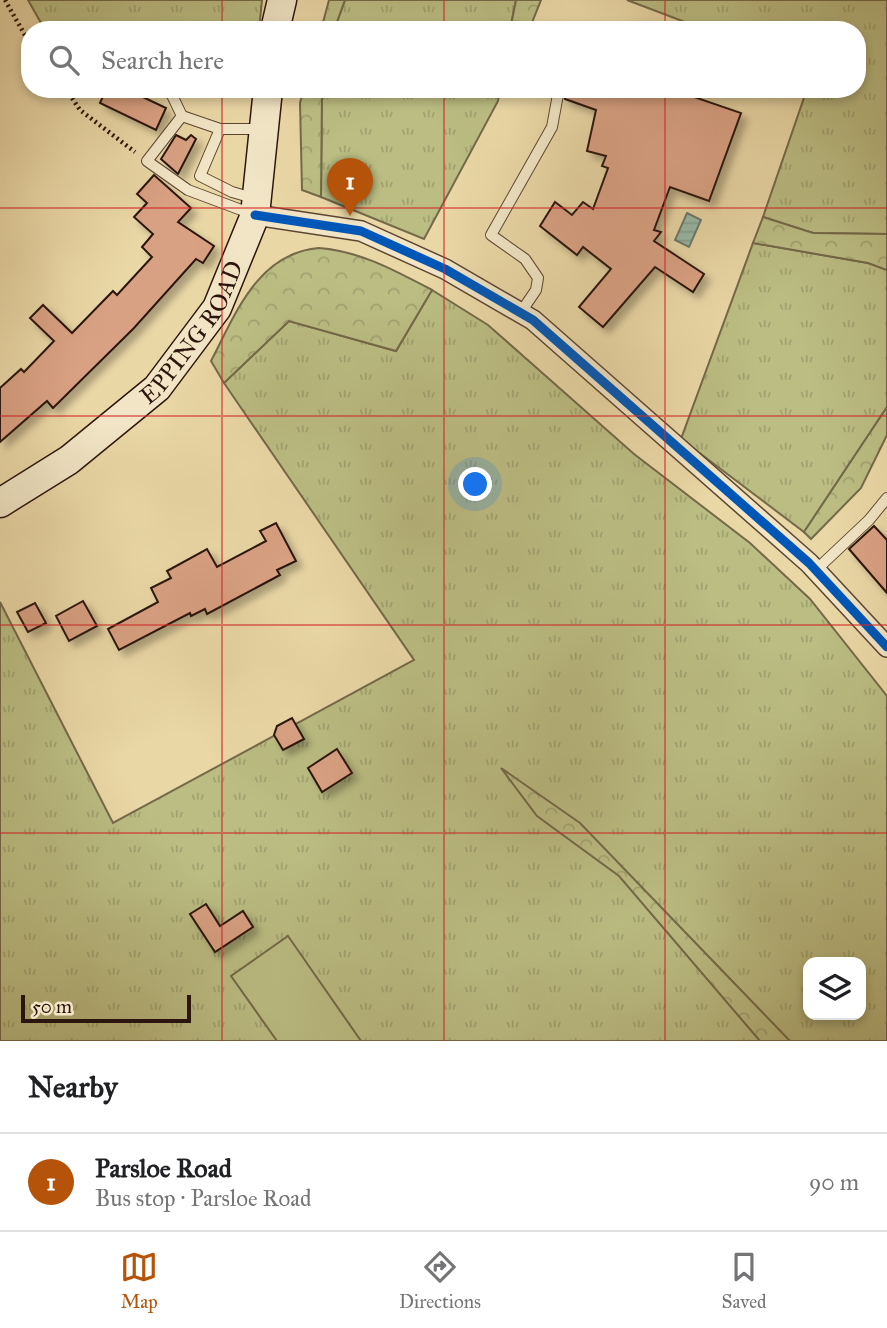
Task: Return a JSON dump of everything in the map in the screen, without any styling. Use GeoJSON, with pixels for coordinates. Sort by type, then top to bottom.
{"type":"FeatureCollection","features":[{"type":"Feature","properties":{"kind":"main road"},"geometry":{"type":"LineString","coordinates":[[277,21],[282,0]]}},
{"type":"Feature","properties":{"kind":"main road","name":"EPPING ROAD"},"geometry":{"type":"LineString","coordinates":[[0,503],[68,460],[157,388],[217,308],[256,207],[267,98]]}},
{"type":"Feature","properties":{"kind":"street"},"geometry":{"type":"LineString","coordinates":[[256,207],[361,232],[444,268],[533,320],[816,570],[887,647]]}},
{"type":"Feature","properties":{"kind":"lane"},"geometry":{"type":"LineString","coordinates":[[173,98],[182,116],[220,129],[264,128]]}},
{"type":"Feature","properties":{"kind":"lane"},"geometry":{"type":"LineString","coordinates":[[521,312],[536,290],[538,278],[525,259],[491,235],[552,127],[557,98]]}},
{"type":"Feature","properties":{"kind":"lane"},"geometry":{"type":"LineString","coordinates":[[182,116],[147,161],[188,190],[256,207]]}},
{"type":"Feature","properties":{"kind":"lane"},"geometry":{"type":"LineString","coordinates":[[220,129],[200,176],[256,207]]}},
{"type":"Feature","properties":{"kind":"lane"},"geometry":{"type":"LineString","coordinates":[[816,570],[869,520],[887,498]]}},
{"type":"Feature","properties":{"kind":"path"},"geometry":{"type":"LineString","coordinates":[[5,0],[21,28]]}},
{"type":"Feature","properties":{"kind":"path"},"geometry":{"type":"LineString","coordinates":[[72,98],[80,110],[147,161]]}},
{"type":"Feature","properties":{"kind":"green space"},"geometry":{"type":"Polygon","coordinates":[[[28,0],[262,0],[260,21],[40,21],[28,0]]]}},
{"type":"Feature","properties":{"kind":"green space"},"geometry":{"type":"Polygon","coordinates":[[[329,0],[345,0],[337,21],[323,21],[329,0]]]}},
{"type":"Feature","properties":{"kind":"green space"},"geometry":{"type":"Polygon","coordinates":[[[345,0],[516,0],[512,21],[337,21],[345,0]]]}},
{"type":"Feature","properties":{"kind":"green space"},"geometry":{"type":"Polygon","coordinates":[[[516,0],[541,0],[533,21],[512,21],[516,0]]]}},
{"type":"Feature","properties":{"kind":"green space"},"geometry":{"type":"Polygon","coordinates":[[[627,0],[887,0],[887,234],[813,233],[763,217],[804,98],[866,98],[866,21],[682,21],[627,0]]]}},
{"type":"Feature","properties":{"kind":"green space"},"geometry":{"type":"Polygon","coordinates":[[[301,98],[322,98],[321,197],[302,190],[301,98]]]}},
{"type":"Feature","properties":{"kind":"green space"},"geometry":{"type":"Polygon","coordinates":[[[322,98],[498,98],[424,239],[321,197],[322,98]]]}},
{"type":"Feature","properties":{"kind":"green space"},"geometry":{"type":"Polygon","coordinates":[[[763,217],[813,233],[887,234],[887,270],[868,263],[753,243],[763,217]]]}},
{"type":"Feature","properties":{"kind":"green space"},"geometry":{"type":"Polygon","coordinates":[[[753,243],[868,263],[887,270],[887,407],[804,532],[681,439],[753,243]]]}},
{"type":"Feature","properties":{"kind":"green space"},"geometry":{"type":"Polygon","coordinates":[[[319,248],[363,258],[432,290],[396,351],[289,321],[224,383],[211,361],[251,288],[280,261],[298,252],[319,248]]]}},
{"type":"Feature","properties":{"kind":"green space"},"geometry":{"type":"Polygon","coordinates":[[[432,290],[488,325],[634,454],[750,543],[810,599],[887,696],[887,1041],[0,1041],[0,602],[113,823],[414,660],[224,383],[289,321],[396,351],[432,290]]]}},
{"type":"Feature","properties":{"kind":"green space"},"geometry":{"type":"Polygon","coordinates":[[[887,407],[887,435],[861,488],[811,539],[804,532],[887,407]]]}},
{"type":"Feature","properties":{"kind":"green space"},"geometry":{"type":"Polygon","coordinates":[[[501,768],[580,823],[790,1041],[760,1041],[619,876],[537,816],[501,768]]]}},
{"type":"Feature","properties":{"kind":"green space"},"geometry":{"type":"Polygon","coordinates":[[[288,936],[361,1041],[277,1041],[231,976],[288,936]]]}},
{"type":"Feature","properties":{"kind":"shaded area"},"geometry":{"type":"Polygon","coordinates":[[[687,213],[701,220],[689,247],[675,240],[687,213]]]}},
{"type":"Feature","properties":{"kind":"building"},"geometry":{"type":"Polygon","coordinates":[[[102,98],[145,98],[166,108],[156,130],[100,103],[102,98]]]}},
{"type":"Feature","properties":{"kind":"building"},"geometry":{"type":"Polygon","coordinates":[[[697,98],[741,113],[709,201],[670,187],[654,230],[661,232],[654,241],[704,274],[693,292],[655,267],[603,327],[579,307],[611,269],[583,247],[577,255],[540,226],[555,202],[572,215],[583,202],[593,209],[608,168],[602,166],[606,156],[587,151],[596,110],[565,99],[697,98]]]}},
{"type":"Feature","properties":{"kind":"building"},"geometry":{"type":"Polygon","coordinates":[[[176,135],[186,140],[191,135],[196,139],[178,174],[161,159],[176,135]]]}},
{"type":"Feature","properties":{"kind":"building"},"geometry":{"type":"Polygon","coordinates":[[[154,175],[191,208],[178,222],[214,246],[203,263],[196,259],[134,328],[53,408],[47,401],[0,442],[0,388],[21,369],[24,372],[54,341],[30,318],[43,305],[72,333],[113,291],[117,295],[152,257],[142,247],[153,234],[134,217],[147,203],[137,194],[154,175]]]}},
{"type":"Feature","properties":{"kind":"building"},"geometry":{"type":"Polygon","coordinates":[[[276,523],[296,561],[277,570],[280,575],[207,614],[205,609],[191,616],[190,613],[119,650],[108,629],[158,602],[151,588],[171,578],[167,571],[207,549],[217,567],[266,541],[260,531],[276,523]]]}},
{"type":"Feature","properties":{"kind":"building"},"geometry":{"type":"Polygon","coordinates":[[[874,526],[887,540],[887,593],[849,549],[874,526]]]}},
{"type":"Feature","properties":{"kind":"building"},"geometry":{"type":"Polygon","coordinates":[[[83,601],[97,626],[69,641],[56,616],[83,601]]]}},
{"type":"Feature","properties":{"kind":"building"},"geometry":{"type":"Polygon","coordinates":[[[35,603],[46,623],[28,632],[17,612],[35,603]]]}},
{"type":"Feature","properties":{"kind":"building"},"geometry":{"type":"Polygon","coordinates":[[[292,718],[304,739],[283,750],[274,735],[277,726],[292,718]]]}},
{"type":"Feature","properties":{"kind":"building"},"geometry":{"type":"Polygon","coordinates":[[[337,749],[352,773],[322,792],[308,768],[337,749]]]}},
{"type":"Feature","properties":{"kind":"building"},"geometry":{"type":"Polygon","coordinates":[[[206,904],[220,926],[243,911],[253,927],[215,952],[190,914],[206,904]]]}},
{"type":"Feature","properties":{"kind":"cycle path"},"geometry":{"type":"LineString","coordinates":[[255,215],[361,231],[445,269],[533,320],[809,563],[887,647]]}},
{"type":"Feature","properties":{"kind":"place","name":"Parsloe Road"},"geometry":{"type":"Point","coordinates":[350,216]}}]}
